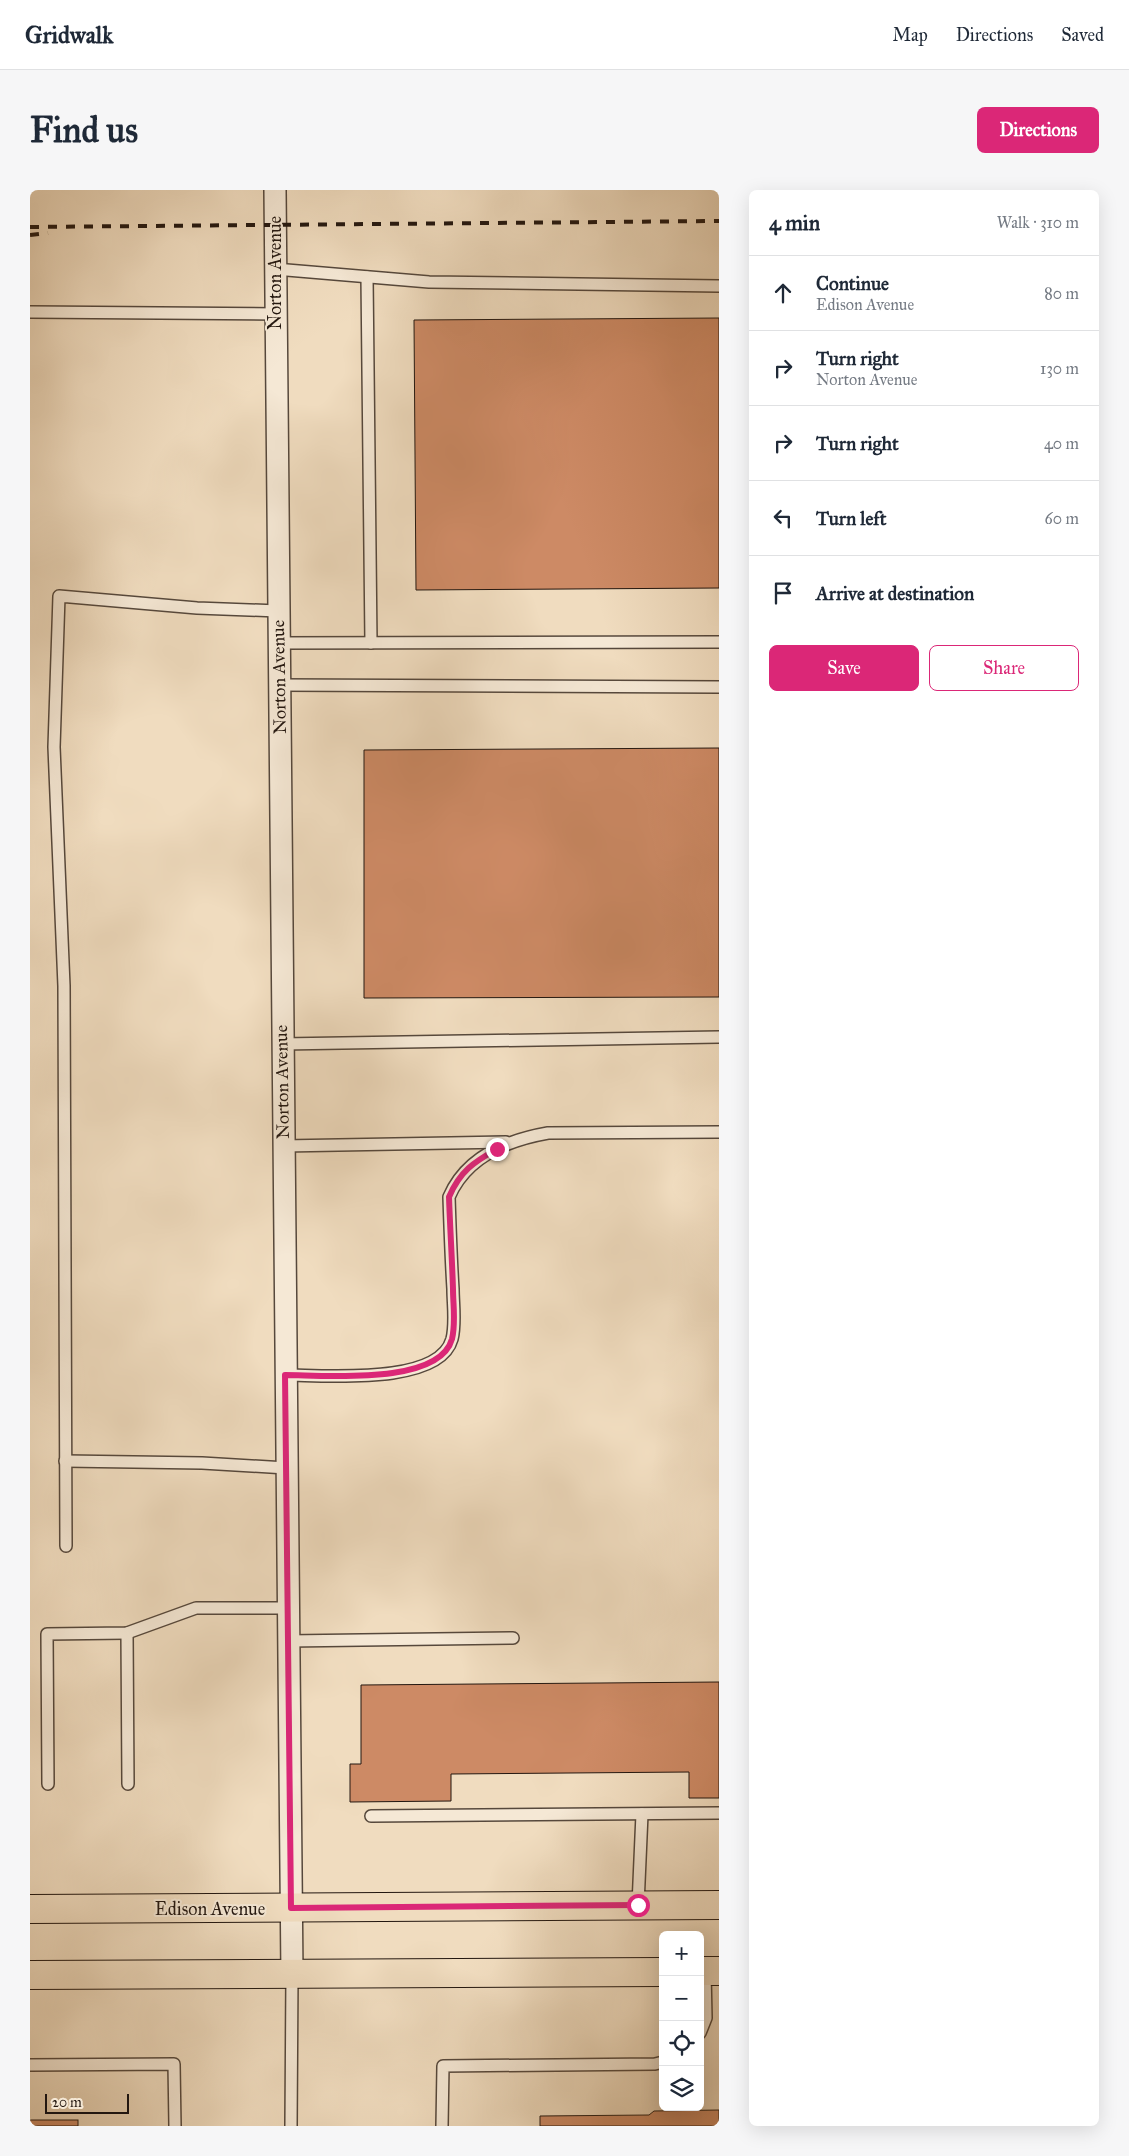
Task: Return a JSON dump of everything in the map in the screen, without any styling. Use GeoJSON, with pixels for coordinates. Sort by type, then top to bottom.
{"type":"FeatureCollection","features":[{"type":"Feature","properties":{"kind":"main road","name":"Edison Avenue"},"geometry":{"type":"LineString","coordinates":[[30,1909],[719,1905]]}},
{"type":"Feature","properties":{"kind":"main road"},"geometry":{"type":"LineString","coordinates":[[30,1975],[659,1972]]}},
{"type":"Feature","properties":{"kind":"street","name":"Norton Avenue"},"geometry":{"type":"LineString","coordinates":[[275,190],[292,1975]]}},
{"type":"Feature","properties":{"kind":"lane"},"geometry":{"type":"LineString","coordinates":[[275,269],[429,282],[719,286]]}},
{"type":"Feature","properties":{"kind":"lane"},"geometry":{"type":"LineString","coordinates":[[367,278],[371,643]]}},
{"type":"Feature","properties":{"kind":"lane"},"geometry":{"type":"LineString","coordinates":[[30,312],[276,314]]}},
{"type":"Feature","properties":{"kind":"lane"},"geometry":{"type":"LineString","coordinates":[[66,1546],[64,986],[54,747],[59,596],[197,608],[278,611]]}},
{"type":"Feature","properties":{"kind":"lane"},"geometry":{"type":"LineString","coordinates":[[279,643],[719,642]]}},
{"type":"Feature","properties":{"kind":"lane"},"geometry":{"type":"LineString","coordinates":[[279,684],[719,687]]}},
{"type":"Feature","properties":{"kind":"lane"},"geometry":{"type":"LineString","coordinates":[[282,1044],[719,1037]]}},
{"type":"Feature","properties":{"kind":"lane"},"geometry":{"type":"LineString","coordinates":[[285,1375],[383,1375],[418,1368],[442,1355],[452,1339],[454,1312],[449,1197],[454,1185],[472,1163],[497,1149],[548,1133],[719,1132]]}},
{"type":"Feature","properties":{"kind":"lane"},"geometry":{"type":"LineString","coordinates":[[283,1146],[516,1142]]}},
{"type":"Feature","properties":{"kind":"lane"},"geometry":{"type":"LineString","coordinates":[[65,1461],[202,1463],[286,1468]]}},
{"type":"Feature","properties":{"kind":"lane"},"geometry":{"type":"LineString","coordinates":[[48,1784],[47,1634],[127,1633],[196,1608],[288,1608]]}},
{"type":"Feature","properties":{"kind":"lane"},"geometry":{"type":"LineString","coordinates":[[127,1633],[128,1784]]}},
{"type":"Feature","properties":{"kind":"lane"},"geometry":{"type":"LineString","coordinates":[[288,1641],[513,1638]]}},
{"type":"Feature","properties":{"kind":"lane"},"geometry":{"type":"LineString","coordinates":[[371,1816],[719,1813]]}},
{"type":"Feature","properties":{"kind":"lane"},"geometry":{"type":"LineString","coordinates":[[638,1905],[642,1814]]}},
{"type":"Feature","properties":{"kind":"lane"},"geometry":{"type":"LineString","coordinates":[[704,2023],[706,2018],[708,1971]]}},
{"type":"Feature","properties":{"kind":"lane"},"geometry":{"type":"LineString","coordinates":[[292,1975],[293,2125]]}},
{"type":"Feature","properties":{"kind":"lane"},"geometry":{"type":"LineString","coordinates":[[442,2126],[443,2066],[659,2063]]}},
{"type":"Feature","properties":{"kind":"lane"},"geometry":{"type":"LineString","coordinates":[[30,2065],[174,2064],[175,2126]]}},
{"type":"Feature","properties":{"kind":"building"},"geometry":{"type":"Polygon","coordinates":[[[719,318],[719,588],[416,590],[414,320],[719,318]]]}},
{"type":"Feature","properties":{"kind":"building"},"geometry":{"type":"Polygon","coordinates":[[[719,748],[719,997],[364,998],[364,750],[719,748]]]}},
{"type":"Feature","properties":{"kind":"building"},"geometry":{"type":"Polygon","coordinates":[[[719,1682],[719,1798],[689,1798],[689,1772],[451,1774],[451,1801],[350,1802],[350,1764],[361,1764],[361,1685],[719,1682]]]}},
{"type":"Feature","properties":{"kind":"building"},"geometry":{"type":"Polygon","coordinates":[[[719,2110],[719,2126],[540,2126],[540,2116],[649,2115],[654,2111],[719,2110]]]}},
{"type":"Feature","properties":{"kind":"building"},"geometry":{"type":"Polygon","coordinates":[[[30,2120],[78,2120],[78,2126],[30,2126],[30,2120]]]}},
{"type":"Feature","properties":{"kind":"railway"},"geometry":{"type":"LineString","coordinates":[[30,227],[719,221]]}},
{"type":"Feature","properties":{"kind":"railway"},"geometry":{"type":"LineString","coordinates":[[30,235],[48,233]]}},
{"type":"Feature","properties":{"kind":"route"},"geometry":{"type":"LineString","coordinates":[[497,1149],[472,1163],[454,1185],[449,1197],[454,1312],[452,1339],[442,1355],[418,1368],[383,1375],[285,1375],[291,1908],[638,1905]]}}]}
